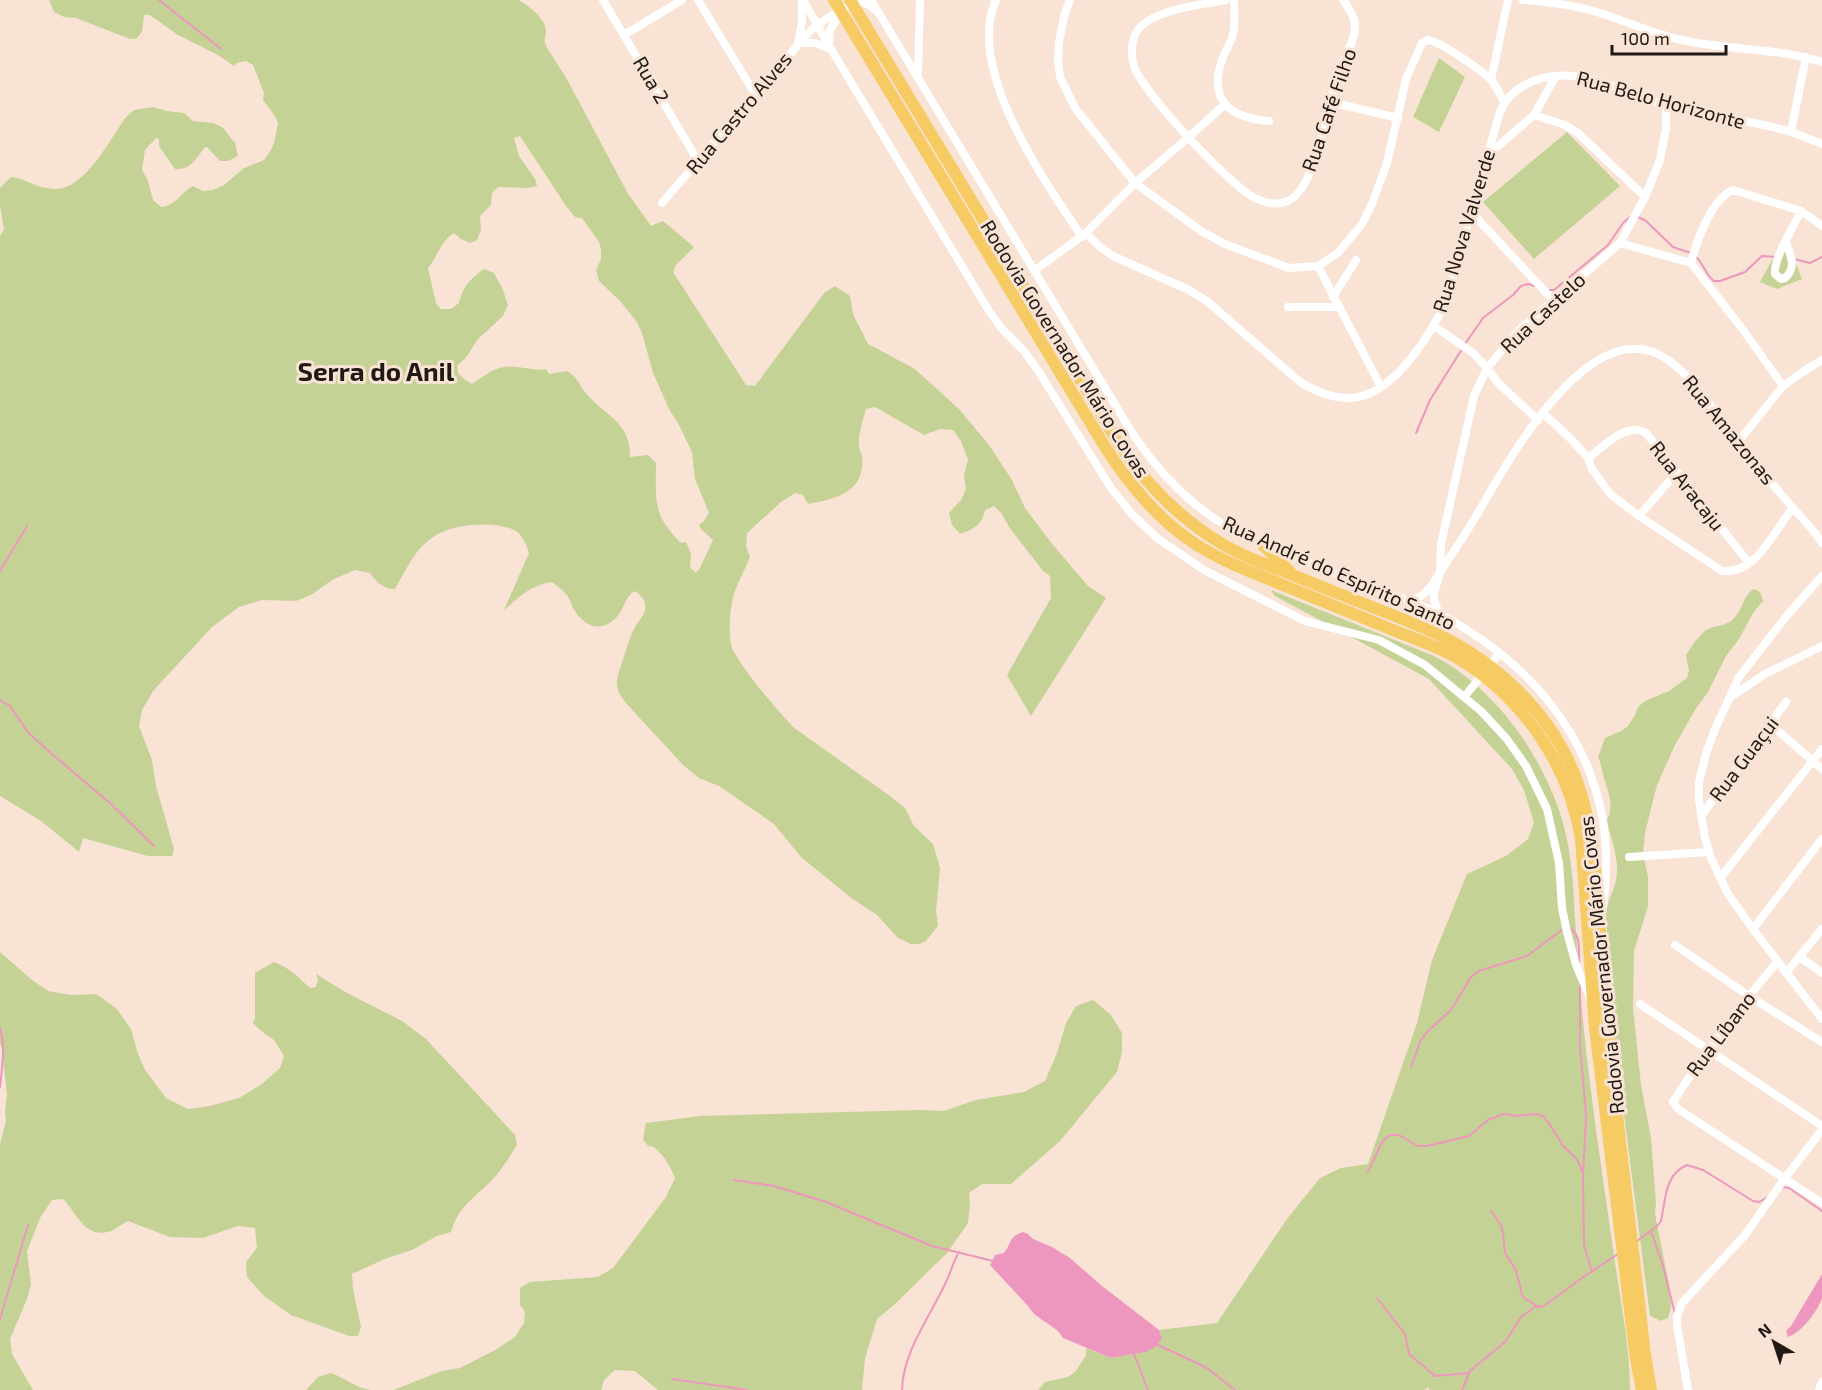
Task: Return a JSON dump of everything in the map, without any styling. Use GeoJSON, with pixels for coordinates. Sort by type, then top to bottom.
{"type":"FeatureCollection","features":[{"type":"Feature","properties":{"kind":"highway","name":"Rodovia Governador Mário Covas"},"geometry":{"type":"LineString","coordinates":[[850,0],[1113,434],[1137,470],[1170,505],[1207,535],[1234,551],[1453,642],[1495,671],[1520,693],[1554,734],[1577,779],[1588,814],[1594,858],[1614,1090],[1651,1390]]}},
{"type":"Feature","properties":{"kind":"highway","name":"Rodovia Governador Mário Covas"},"geometry":{"type":"LineString","coordinates":[[837,6],[1107,450],[1128,481],[1152,508],[1186,538],[1222,560],[1455,657],[1495,685],[1528,719],[1545,744],[1559,770],[1578,822],[1584,862],[1593,1004],[1642,1390]]}},
{"type":"Feature","properties":{"kind":"highway"},"geometry":{"type":"LineString","coordinates":[[1260,543],[1295,577]]}},
{"type":"Feature","properties":{"kind":"street","name":"Rua 2"},"geometry":{"type":"LineString","coordinates":[[603,0],[698,161]]}},
{"type":"Feature","properties":{"kind":"street"},"geometry":{"type":"LineString","coordinates":[[624,35],[682,0]]}},
{"type":"Feature","properties":{"kind":"street"},"geometry":{"type":"LineString","coordinates":[[698,0],[755,94]]}},
{"type":"Feature","properties":{"kind":"street"},"geometry":{"type":"LineString","coordinates":[[803,0],[798,43],[815,43],[831,49]]}},
{"type":"Feature","properties":{"kind":"street","name":"Rodovia Governador Mário Covas"},"geometry":{"type":"LineString","coordinates":[[803,0],[989,310],[1002,329],[1032,361],[1107,482],[1143,525],[1173,550],[1204,570],[1305,621],[1379,640],[1425,664],[1468,693],[1506,738],[1526,766],[1547,809],[1559,863],[1562,908],[1567,932],[1576,965],[1593,1004]]}},
{"type":"Feature","properties":{"kind":"street","name":"Rua André do Espírito Santo"},"geometry":{"type":"LineString","coordinates":[[871,0],[1131,431],[1152,461],[1176,487],[1202,510],[1231,529],[1260,543],[1409,601],[1459,624],[1497,657],[1527,678],[1569,727],[1591,773],[1603,824],[1607,853],[1607,879],[1599,930]]}},
{"type":"Feature","properties":{"kind":"street"},"geometry":{"type":"LineString","coordinates":[[918,77],[920,0]]}},
{"type":"Feature","properties":{"kind":"street","name":"Rua Nova Valverde"},"geometry":{"type":"LineString","coordinates":[[996,0],[993,7],[989,43],[994,71],[1010,114],[1026,148],[1084,235],[1113,255],[1208,302],[1292,376],[1309,387],[1333,396],[1359,397],[1381,387],[1400,370],[1434,326],[1444,304],[1504,102]]}},
{"type":"Feature","properties":{"kind":"street"},"geometry":{"type":"LineString","coordinates":[[1070,0],[1064,16],[1059,43],[1060,77],[1075,108],[1135,183],[1192,225],[1225,244],[1289,268],[1318,266],[1338,253],[1362,224],[1388,164],[1406,79],[1419,48],[1425,40],[1437,42],[1491,80],[1504,102]]}},
{"type":"Feature","properties":{"kind":"street","name":"Rua Café Filho"},"geometry":{"type":"LineString","coordinates":[[1225,0],[1153,17],[1137,29],[1132,52],[1134,66],[1141,81],[1189,137],[1229,177],[1251,195],[1265,202],[1280,204],[1292,199],[1310,172],[1319,147],[1330,102],[1354,32],[1353,16],[1343,0]]}},
{"type":"Feature","properties":{"kind":"street"},"geometry":{"type":"LineString","coordinates":[[1234,0],[1235,24],[1222,60],[1219,81],[1224,105],[1241,116],[1269,121]]}},
{"type":"Feature","properties":{"kind":"street"},"geometry":{"type":"LineString","coordinates":[[1491,80],[1508,0]]}},
{"type":"Feature","properties":{"kind":"street"},"geometry":{"type":"LineString","coordinates":[[1523,0],[1556,3],[1598,12],[1675,39],[1708,46],[1776,51],[1822,62]]}},
{"type":"Feature","properties":{"kind":"street","name":"Rua Castro Alves"},"geometry":{"type":"LineString","coordinates":[[662,203],[798,43],[837,6],[862,2],[871,6],[881,16]]}},
{"type":"Feature","properties":{"kind":"street"},"geometry":{"type":"LineString","coordinates":[[831,49],[829,34],[837,6]]}},
{"type":"Feature","properties":{"kind":"street"},"geometry":{"type":"LineString","coordinates":[[1791,132],[1806,57]]}},
{"type":"Feature","properties":{"kind":"street"},"geometry":{"type":"LineString","coordinates":[[1489,155],[1534,115],[1556,76]]}},
{"type":"Feature","properties":{"kind":"street","name":"Rua Belo Horizonte"},"geometry":{"type":"LineString","coordinates":[[1504,102],[1528,83],[1542,78],[1575,76],[1596,80],[1666,105],[1791,132],[1822,144]]}},
{"type":"Feature","properties":{"kind":"street"},"geometry":{"type":"LineString","coordinates":[[1330,102],[1398,118]]}},
{"type":"Feature","properties":{"kind":"street"},"geometry":{"type":"LineString","coordinates":[[1034,271],[1084,235],[1135,183],[1224,105]]}},
{"type":"Feature","properties":{"kind":"street","name":"Rua Castelo"},"geometry":{"type":"LineString","coordinates":[[1440,572],[1441,544],[1474,396],[1487,368],[1519,330],[1620,243],[1645,197],[1660,160],[1665,141],[1666,105]]}},
{"type":"Feature","properties":{"kind":"street"},"geometry":{"type":"LineString","coordinates":[[1534,115],[1566,125],[1578,133],[1645,197]]}},
{"type":"Feature","properties":{"kind":"street"},"geometry":{"type":"LineString","coordinates":[[1691,263],[1695,245],[1711,214],[1726,192],[1733,190],[1801,211],[1822,226]]}},
{"type":"Feature","properties":{"kind":"street"},"geometry":{"type":"LineString","coordinates":[[1786,243],[1801,211]]}},
{"type":"Feature","properties":{"kind":"street"},"geometry":{"type":"LineString","coordinates":[[1471,212],[1552,300]]}},
{"type":"Feature","properties":{"kind":"street"},"geometry":{"type":"LineString","coordinates":[[1620,243],[1691,263],[1783,386]]}},
{"type":"Feature","properties":{"kind":"street"},"geometry":{"type":"LineString","coordinates":[[1333,297],[1356,260]]}},
{"type":"Feature","properties":{"kind":"street"},"geometry":{"type":"LineString","coordinates":[[1318,266],[1381,387]]}},
{"type":"Feature","properties":{"kind":"street"},"geometry":{"type":"LineString","coordinates":[[1288,307],[1338,307]]}},
{"type":"Feature","properties":{"kind":"street"},"geometry":{"type":"LineString","coordinates":[[1434,326],[1468,349],[1498,383],[1571,439],[1588,458],[1592,470],[1610,494],[1722,571],[1731,572],[1749,563],[1769,543],[1793,508]]}},
{"type":"Feature","properties":{"kind":"street","name":"Rua Amazonas"},"geometry":{"type":"LineString","coordinates":[[1409,601],[1425,593],[1440,572],[1463,539],[1508,461],[1555,396],[1588,367],[1621,350],[1635,348],[1651,351],[1680,370],[1705,397],[1738,442],[1822,543]]}},
{"type":"Feature","properties":{"kind":"street"},"geometry":{"type":"LineString","coordinates":[[1738,442],[1783,386],[1822,360]]}},
{"type":"Feature","properties":{"kind":"street","name":"Rua Aracaju"},"geometry":{"type":"LineString","coordinates":[[1588,458],[1627,431],[1642,430],[1749,563]]}},
{"type":"Feature","properties":{"kind":"street"},"geometry":{"type":"LineString","coordinates":[[1639,516],[1677,472]]}},
{"type":"Feature","properties":{"kind":"street","name":"Rua Amazonas"},"geometry":{"type":"LineString","coordinates":[[1439,614],[1434,594],[1440,572]]}},
{"type":"Feature","properties":{"kind":"street"},"geometry":{"type":"LineString","coordinates":[[1822,576],[1767,640],[1739,677],[1706,753],[1699,800],[1710,852],[1728,894],[1822,1019]]}},
{"type":"Feature","properties":{"kind":"street"},"geometry":{"type":"LineString","coordinates":[[1729,698],[1765,674],[1822,646]]}},
{"type":"Feature","properties":{"kind":"street"},"geometry":{"type":"LineString","coordinates":[[1468,693],[1497,657]]}},
{"type":"Feature","properties":{"kind":"street","name":"Rua Guaçui"},"geometry":{"type":"LineString","coordinates":[[1701,816],[1786,702]]}},
{"type":"Feature","properties":{"kind":"street"},"geometry":{"type":"LineString","coordinates":[[1770,724],[1822,769]]}},
{"type":"Feature","properties":{"kind":"street"},"geometry":{"type":"LineString","coordinates":[[1721,878],[1822,749]]}},
{"type":"Feature","properties":{"kind":"street"},"geometry":{"type":"LineString","coordinates":[[1753,929],[1822,840]]}},
{"type":"Feature","properties":{"kind":"street"},"geometry":{"type":"LineString","coordinates":[[1629,857],[1710,852]]}},
{"type":"Feature","properties":{"kind":"street"},"geometry":{"type":"LineString","coordinates":[[1786,973],[1822,929]]}},
{"type":"Feature","properties":{"kind":"street"},"geometry":{"type":"LineString","coordinates":[[1675,945],[1749,996],[1822,1042]]}},
{"type":"Feature","properties":{"kind":"street"},"geometry":{"type":"LineString","coordinates":[[1800,957],[1822,973]]}},
{"type":"Feature","properties":{"kind":"street","name":"Rua Líbano"},"geometry":{"type":"LineString","coordinates":[[1777,962],[1709,1050],[1674,1099],[1674,1105],[1785,1178]]}},
{"type":"Feature","properties":{"kind":"street"},"geometry":{"type":"LineString","coordinates":[[1640,1004],[1822,1128],[1745,1235],[1682,1303],[1677,1316],[1677,1326],[1689,1390]]}},
{"type":"Feature","properties":{"kind":"street"},"geometry":{"type":"LineString","coordinates":[[1785,1178],[1822,1203]]}},
{"type":"Feature","properties":{"kind":"street"},"geometry":{"type":"LineString","coordinates":[[1819,1390],[1822,1382]]}},
{"type":"Feature","properties":{"kind":"green space"},"geometry":{"type":"Polygon","coordinates":[[[49,0],[519,0],[543,21],[546,46],[568,81],[627,192],[651,226],[663,221],[694,247],[676,265],[673,272],[746,385],[755,386],[825,292],[835,286],[850,296],[853,314],[868,344],[915,369],[959,409],[989,445],[1012,480],[1025,508],[1053,545],[1088,586],[1106,598],[1031,716],[1007,675],[1051,598],[1050,576],[1043,571],[994,506],[985,510],[977,526],[969,530],[960,534],[952,525],[949,513],[961,500],[966,489],[964,475],[968,460],[961,441],[953,430],[940,429],[924,435],[875,407],[866,409],[859,441],[862,468],[854,485],[839,496],[808,504],[803,495],[795,493],[781,502],[747,533],[746,546],[750,557],[735,591],[730,620],[731,644],[738,659],[793,727],[905,808],[914,826],[933,844],[940,868],[936,911],[938,926],[926,941],[911,944],[898,938],[877,915],[850,897],[801,857],[774,824],[719,786],[699,778],[683,765],[625,702],[617,687],[617,678],[631,636],[645,611],[645,602],[638,593],[635,591],[629,596],[616,618],[598,627],[582,619],[573,608],[567,595],[552,582],[531,589],[504,610],[529,553],[520,534],[496,525],[461,526],[433,537],[416,554],[395,589],[378,583],[370,573],[355,570],[332,580],[311,595],[296,601],[262,600],[239,607],[212,627],[153,691],[142,710],[139,726],[152,760],[156,786],[174,849],[172,856],[148,856],[83,838],[79,852],[41,821],[0,796],[0,236],[4,229],[0,188],[11,177],[49,189],[67,187],[87,172],[126,117],[134,110],[153,107],[184,113],[193,121],[213,123],[222,127],[235,143],[238,156],[228,161],[220,161],[205,147],[189,166],[175,169],[159,146],[159,139],[156,138],[145,150],[142,170],[148,181],[153,200],[161,207],[166,206],[193,186],[203,191],[213,190],[224,185],[244,168],[264,160],[274,143],[278,124],[263,100],[264,93],[253,65],[246,61],[234,66],[218,55],[178,35],[150,15],[144,15],[142,32],[136,39],[130,39],[54,12],[49,0]],[[520,136],[514,138],[519,156],[535,179],[537,186],[498,187],[492,193],[491,205],[480,216],[481,230],[477,240],[470,243],[454,233],[446,240],[428,268],[436,303],[441,309],[451,309],[459,303],[468,283],[484,269],[494,273],[508,305],[503,316],[477,340],[468,355],[457,366],[458,373],[472,384],[488,373],[510,366],[535,370],[546,369],[549,374],[567,371],[576,378],[592,400],[621,427],[629,445],[630,457],[648,455],[656,463],[656,497],[660,515],[681,543],[686,542],[691,554],[690,567],[696,573],[713,540],[699,525],[709,513],[695,479],[692,452],[653,373],[637,322],[621,302],[599,281],[596,270],[601,259],[599,242],[582,218],[575,217],[520,136]]]}},
{"type":"Feature","properties":{"kind":"green space"},"geometry":{"type":"Polygon","coordinates":[[[1439,58],[1465,77],[1439,132],[1413,117],[1439,58]]]}},
{"type":"Feature","properties":{"kind":"green space"},"geometry":{"type":"Polygon","coordinates":[[[1567,132],[1620,186],[1534,259],[1483,202],[1567,132]]]}},
{"type":"Feature","properties":{"kind":"green space"},"geometry":{"type":"Polygon","coordinates":[[[1785,236],[1802,279],[1777,289],[1760,282],[1785,236]]]}},
{"type":"Feature","properties":{"kind":"green space"},"geometry":{"type":"Polygon","coordinates":[[[1753,589],[1760,593],[1763,601],[1726,656],[1708,692],[1675,745],[1657,785],[1645,833],[1643,853],[1648,877],[1648,906],[1634,951],[1633,1008],[1641,1085],[1651,1138],[1655,1214],[1671,1307],[1668,1318],[1661,1321],[1650,1316],[1612,1022],[1606,914],[1617,877],[1617,865],[1607,820],[1610,800],[1598,757],[1605,738],[1628,726],[1638,707],[1645,701],[1669,691],[1687,678],[1689,671],[1686,655],[1696,641],[1708,629],[1732,620],[1753,589]]]}},
{"type":"Feature","properties":{"kind":"green space"},"geometry":{"type":"Polygon","coordinates":[[[1271,590],[1434,656],[1455,669],[1475,684],[1510,720],[1538,762],[1549,785],[1567,838],[1573,884],[1585,1042],[1629,1360],[1630,1390],[1429,1390],[1429,1387],[1424,1390],[1038,1390],[1045,1382],[1068,1377],[1076,1371],[1086,1355],[1086,1348],[1111,1358],[1146,1352],[1161,1336],[1159,1330],[1217,1323],[1287,1219],[1320,1178],[1341,1168],[1368,1164],[1417,1023],[1432,960],[1467,874],[1506,856],[1528,839],[1534,823],[1524,790],[1512,769],[1429,679],[1275,596],[1271,590]]]}},
{"type":"Feature","properties":{"kind":"green space"},"geometry":{"type":"Polygon","coordinates":[[[0,952],[48,991],[71,995],[96,994],[116,1008],[131,1029],[145,1070],[166,1098],[188,1109],[239,1098],[262,1084],[280,1068],[284,1056],[274,1040],[253,1023],[255,1019],[255,973],[274,962],[289,970],[310,988],[316,987],[318,979],[316,974],[347,993],[402,1021],[426,1039],[515,1135],[517,1145],[504,1166],[461,1210],[451,1232],[352,1274],[361,1327],[358,1336],[349,1336],[291,1315],[264,1296],[247,1277],[246,1262],[257,1248],[255,1228],[238,1226],[203,1238],[170,1237],[128,1221],[111,1231],[94,1232],[82,1224],[63,1199],[52,1200],[41,1216],[27,1251],[31,1284],[10,1339],[12,1354],[33,1390],[0,1390],[0,1144],[6,1121],[7,1095],[0,1044],[0,952]]]}},
{"type":"Feature","properties":{"kind":"green space"},"geometry":{"type":"Polygon","coordinates":[[[1093,1000],[1111,1015],[1122,1033],[1122,1052],[1117,1072],[1060,1141],[1011,1184],[982,1184],[969,1193],[968,1223],[947,1253],[877,1319],[865,1358],[862,1390],[658,1390],[635,1371],[615,1370],[604,1380],[601,1390],[393,1390],[442,1371],[460,1368],[515,1337],[524,1323],[525,1312],[520,1305],[520,1288],[530,1282],[598,1277],[613,1268],[666,1197],[675,1178],[664,1157],[654,1147],[648,1146],[643,1139],[646,1123],[700,1116],[944,1111],[976,1100],[1024,1092],[1045,1081],[1066,1023],[1076,1006],[1093,1000]]]}},
{"type":"Feature","properties":{"kind":"green space"},"geometry":{"type":"Polygon","coordinates":[[[331,1373],[371,1390],[306,1390],[318,1377],[331,1373]]]}},
{"type":"Feature","properties":{"kind":"shaded area"},"geometry":{"type":"Polygon","coordinates":[[[1023,1232],[1070,1258],[1159,1330],[1162,1339],[1146,1352],[1111,1358],[1063,1338],[1058,1331],[1034,1314],[990,1265],[995,1255],[1004,1253],[1013,1238],[1023,1232]]]}},
{"type":"Feature","properties":{"kind":"shaded area"},"geometry":{"type":"Polygon","coordinates":[[[1822,1274],[1822,1298],[1817,1309],[1803,1326],[1788,1337],[1786,1331],[1822,1274]]]}},
{"type":"Feature","properties":{"kind":"waterway"},"geometry":{"type":"LineString","coordinates":[[159,0],[221,49]]}},
{"type":"Feature","properties":{"kind":"waterway"},"geometry":{"type":"LineString","coordinates":[[1549,290],[1554,290],[1608,245],[1630,217]]}},
{"type":"Feature","properties":{"kind":"waterway"},"geometry":{"type":"LineString","coordinates":[[1638,217],[1646,221],[1673,247],[1691,253]]}},
{"type":"Feature","properties":{"kind":"waterway"},"geometry":{"type":"LineString","coordinates":[[1695,256],[1714,281],[1745,272],[1762,256],[1777,257]]}},
{"type":"Feature","properties":{"kind":"waterway"},"geometry":{"type":"LineString","coordinates":[[1794,259],[1810,263],[1822,257]]}},
{"type":"Feature","properties":{"kind":"waterway"},"geometry":{"type":"LineString","coordinates":[[1465,344],[1483,318],[1521,286],[1528,284],[1535,286]]}},
{"type":"Feature","properties":{"kind":"waterway"},"geometry":{"type":"LineString","coordinates":[[1416,433],[1430,400],[1462,349]]}},
{"type":"Feature","properties":{"kind":"waterway"},"geometry":{"type":"LineString","coordinates":[[0,571],[27,526]]}},
{"type":"Feature","properties":{"kind":"waterway"},"geometry":{"type":"LineString","coordinates":[[0,700],[10,706],[27,731],[111,804],[154,846]]}},
{"type":"Feature","properties":{"kind":"waterway"},"geometry":{"type":"LineString","coordinates":[[1568,927],[1577,937],[1579,962]]}},
{"type":"Feature","properties":{"kind":"waterway"},"geometry":{"type":"LineString","coordinates":[[1411,1067],[1421,1040],[1451,1010],[1471,977],[1479,971],[1527,956],[1563,929]]}},
{"type":"Feature","properties":{"kind":"waterway"},"geometry":{"type":"LineString","coordinates":[[1580,982],[1580,1045],[1586,1115],[1583,1177],[1584,1245],[1592,1272]]}},
{"type":"Feature","properties":{"kind":"waterway"},"geometry":{"type":"LineString","coordinates":[[0,1028],[3,1050],[0,1087]]}},
{"type":"Feature","properties":{"kind":"waterway"},"geometry":{"type":"LineString","coordinates":[[1368,1172],[1382,1142],[1390,1135],[1399,1135],[1418,1146],[1427,1146],[1469,1136],[1488,1120],[1504,1114],[1543,1116],[1564,1147],[1576,1158],[1583,1172]]}},
{"type":"Feature","properties":{"kind":"waterway"},"geometry":{"type":"LineString","coordinates":[[1637,1241],[1661,1221],[1670,1181],[1679,1169],[1687,1165],[1703,1170],[1753,1201],[1759,1202],[1768,1197]]}},
{"type":"Feature","properties":{"kind":"waterway"},"geometry":{"type":"LineString","coordinates":[[734,1180],[774,1186],[826,1202],[932,1246],[993,1261]]}},
{"type":"Feature","properties":{"kind":"waterway"},"geometry":{"type":"LineString","coordinates":[[1782,1187],[1789,1188],[1822,1211]]}},
{"type":"Feature","properties":{"kind":"waterway"},"geometry":{"type":"LineString","coordinates":[[1491,1211],[1501,1225],[1505,1253],[1516,1270],[1522,1295],[1537,1306]]}},
{"type":"Feature","properties":{"kind":"waterway"},"geometry":{"type":"LineString","coordinates":[[0,1319],[28,1225]]}},
{"type":"Feature","properties":{"kind":"waterway"},"geometry":{"type":"LineString","coordinates":[[1651,1231],[1663,1266],[1675,1314]]}},
{"type":"Feature","properties":{"kind":"waterway"},"geometry":{"type":"LineString","coordinates":[[902,1390],[912,1348],[959,1252]]}},
{"type":"Feature","properties":{"kind":"waterway"},"geometry":{"type":"LineString","coordinates":[[1462,1390],[1470,1371],[1506,1341],[1521,1317],[1535,1307],[1544,1306],[1618,1254]]}},
{"type":"Feature","properties":{"kind":"waterway"},"geometry":{"type":"LineString","coordinates":[[1377,1298],[1405,1334],[1409,1354],[1435,1376],[1469,1373]]}},
{"type":"Feature","properties":{"kind":"waterway"},"geometry":{"type":"LineString","coordinates":[[1156,1344],[1207,1368],[1235,1390]]}},
{"type":"Feature","properties":{"kind":"waterway"},"geometry":{"type":"LineString","coordinates":[[1134,1354],[1148,1390]]}},
{"type":"Feature","properties":{"kind":"waterway"},"geometry":{"type":"LineString","coordinates":[[672,1379],[747,1390]]}},
{"type":"Feature","properties":{"kind":"district","name":"Serra do Anil"},"geometry":{"type":"Point","coordinates":[376,372]}}]}
